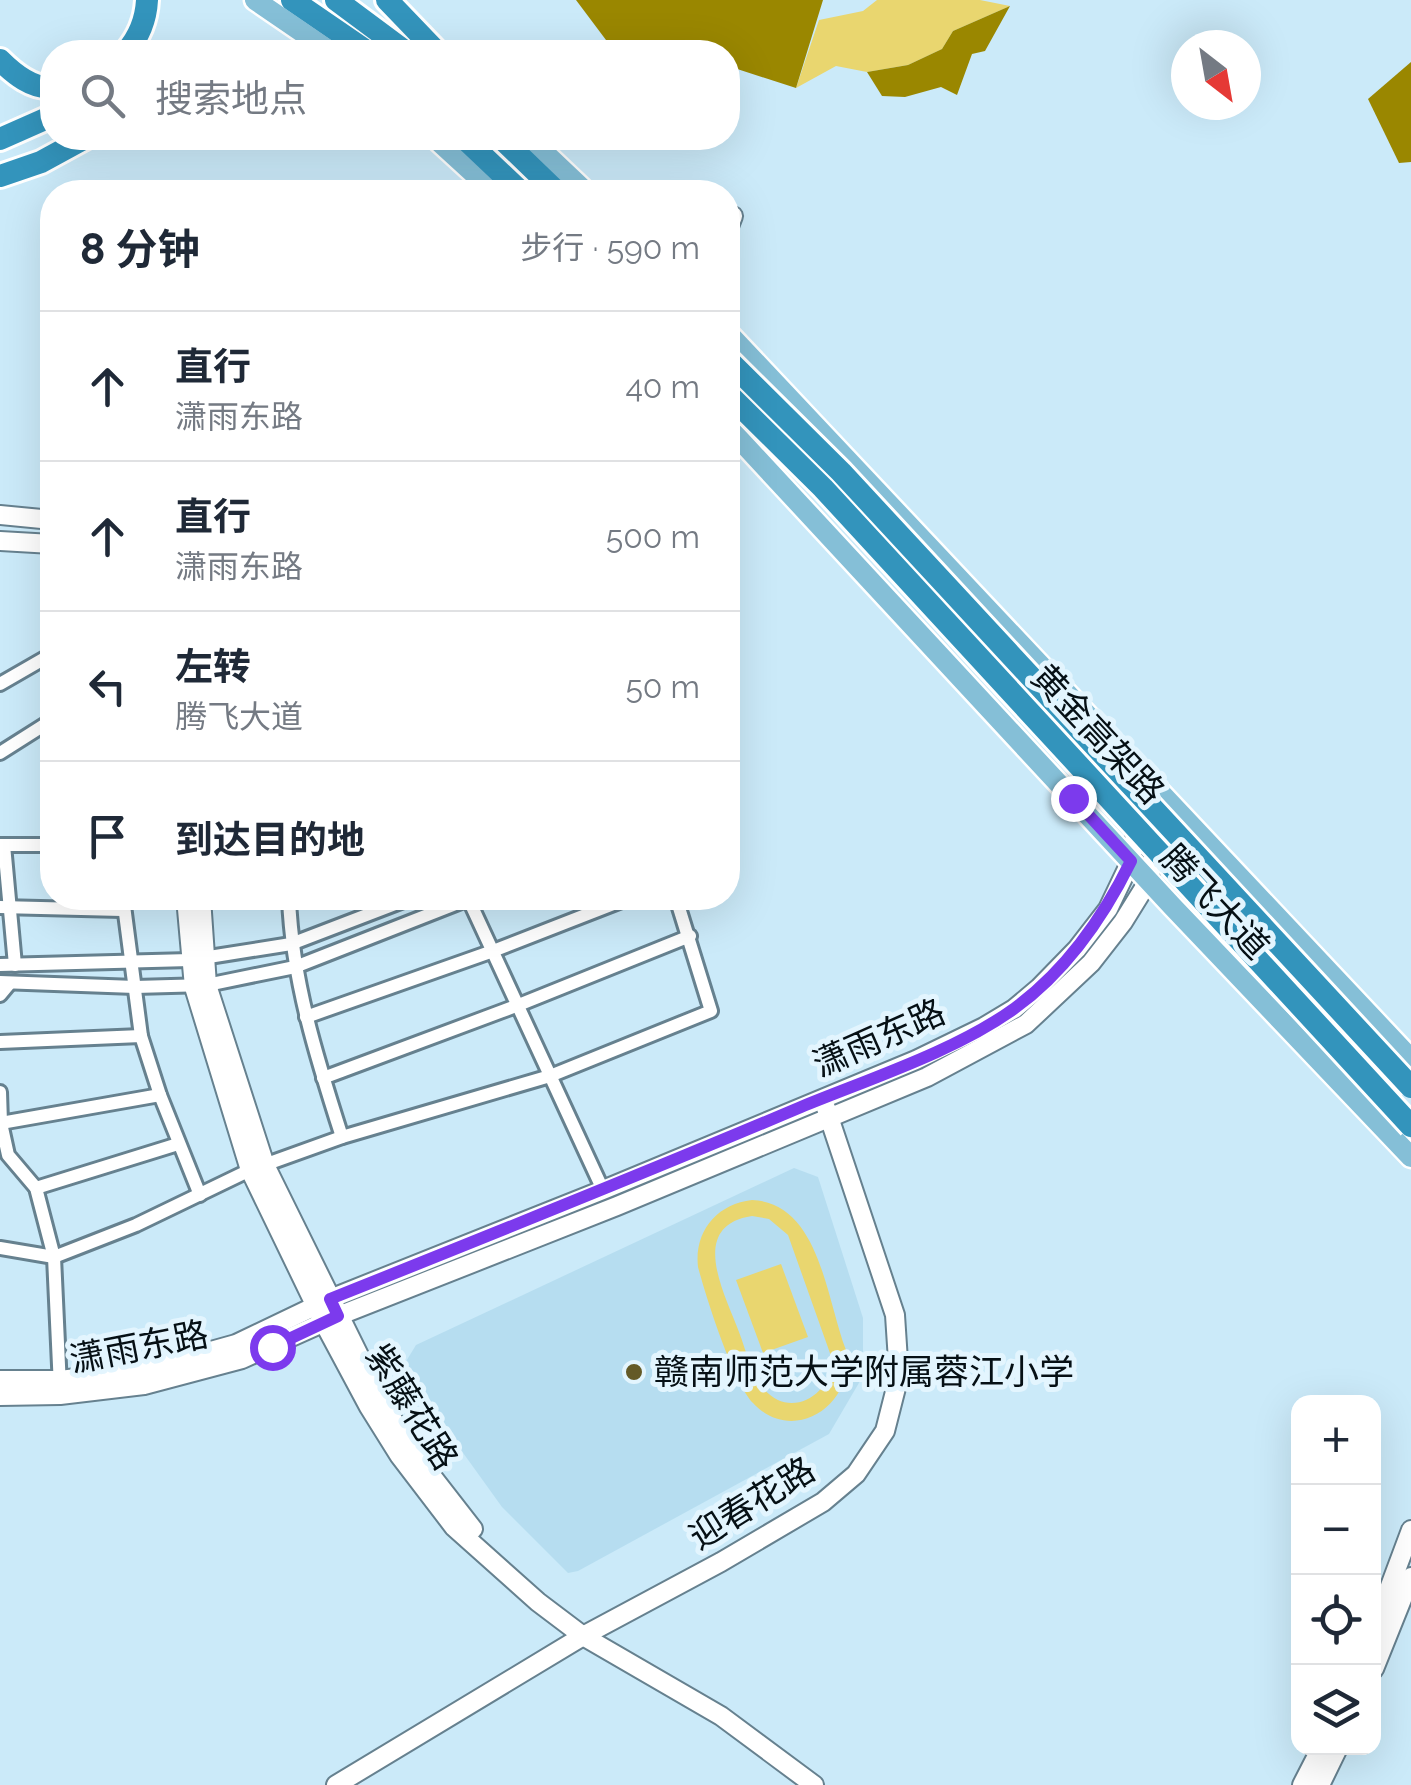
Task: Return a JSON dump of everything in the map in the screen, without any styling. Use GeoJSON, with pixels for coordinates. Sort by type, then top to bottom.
{"type":"FeatureCollection","features":[{"type":"Feature","properties":{"kind":"highway"},"geometry":{"type":"LineString","coordinates":[[136,40],[146,15],[146,0]]}},
{"type":"Feature","properties":{"kind":"highway"},"geometry":{"type":"LineString","coordinates":[[292,0],[350,40]]}},
{"type":"Feature","properties":{"kind":"highway"},"geometry":{"type":"LineString","coordinates":[[336,0],[390,40]]}},
{"type":"Feature","properties":{"kind":"highway"},"geometry":{"type":"LineString","coordinates":[[387,0],[425,40]]}},
{"type":"Feature","properties":{"kind":"highway"},"geometry":{"type":"LineString","coordinates":[[0,60],[15,76],[40,86]]}},
{"type":"Feature","properties":{"kind":"highway"},"geometry":{"type":"LineString","coordinates":[[0,138],[40,121]]}},
{"type":"Feature","properties":{"kind":"highway"},"geometry":{"type":"LineString","coordinates":[[0,176],[64,150]]}},
{"type":"Feature","properties":{"kind":"highway"},"geometry":{"type":"LineString","coordinates":[[477,150],[508,180]]}},
{"type":"Feature","properties":{"kind":"highway"},"geometry":{"type":"LineString","coordinates":[[515,150],[546,180]]}},
{"type":"Feature","properties":{"kind":"highway","name":"黄金高架路"},"geometry":{"type":"LineString","coordinates":[[740,372],[841,472],[1411,1088]]}},
{"type":"Feature","properties":{"kind":"highway","name":"黄金高架路"},"geometry":{"type":"LineString","coordinates":[[740,406],[823,488],[1411,1126]]}},
{"type":"Feature","properties":{"kind":"main road"},"geometry":{"type":"LineString","coordinates":[[255,0],[313,40]]}},
{"type":"Feature","properties":{"kind":"main road"},"geometry":{"type":"LineString","coordinates":[[370,0],[421,40]]}},
{"type":"Feature","properties":{"kind":"main road"},"geometry":{"type":"LineString","coordinates":[[448,150],[481,180]]}},
{"type":"Feature","properties":{"kind":"main road"},"geometry":{"type":"LineString","coordinates":[[542,150],[573,180]]}},
{"type":"Feature","properties":{"kind":"main road","name":"腾飞大道"},"geometry":{"type":"LineString","coordinates":[[740,346],[1411,1059]]}},
{"type":"Feature","properties":{"kind":"main road","name":"腾飞大道"},"geometry":{"type":"LineString","coordinates":[[740,441],[1411,1157]]}},
{"type":"Feature","properties":{"kind":"main road"},"geometry":{"type":"LineString","coordinates":[[0,516],[40,519]]}},
{"type":"Feature","properties":{"kind":"main road"},"geometry":{"type":"LineString","coordinates":[[0,542],[40,544]]}},
{"type":"Feature","properties":{"kind":"main road","name":"潇雨东路"},"geometry":{"type":"LineString","coordinates":[[0,1396],[181,1378],[242,1359],[327,1311],[603,1190],[916,1060],[1014,1009],[1077,950],[1108,909],[1131,861],[1144,776]]}},
{"type":"Feature","properties":{"kind":"main road","name":"潇雨东路"},"geometry":{"type":"LineString","coordinates":[[327,1311],[830,1118],[927,1077],[1026,1024],[1091,963],[1149,880],[1165,798]]}},
{"type":"Feature","properties":{"kind":"main road","name":"紫藤花路"},"geometry":{"type":"LineString","coordinates":[[189,910],[199,959]]}},
{"type":"Feature","properties":{"kind":"main road","name":"紫藤花路"},"geometry":{"type":"LineString","coordinates":[[201,910],[200,986],[257,1167],[368,1406],[431,1500],[480,1553],[588,1633],[721,1716],[814,1785]]}},
{"type":"Feature","properties":{"kind":"main road","name":"迎春花路"},"geometry":{"type":"LineString","coordinates":[[336,1785],[588,1633],[823,1502],[856,1474],[884,1430],[899,1376],[895,1316],[821,1099]]}},
{"type":"Feature","properties":{"kind":"main road","name":"潇雨东路"},"geometry":{"type":"LineString","coordinates":[[0,1380],[60,1388]]}},
{"type":"Feature","properties":{"kind":"main road"},"geometry":{"type":"LineString","coordinates":[[1381,1610],[1411,1530]]}},
{"type":"Feature","properties":{"kind":"main road"},"geometry":{"type":"LineString","coordinates":[[1376,1665],[1411,1577]]}},
{"type":"Feature","properties":{"kind":"main road","name":"紫藤花路"},"geometry":{"type":"LineString","coordinates":[[588,1633],[726,1708],[830,1785]]}},
{"type":"Feature","properties":{"kind":"main road"},"geometry":{"type":"LineString","coordinates":[[1302,1785],[1317,1755]]}},
{"type":"Feature","properties":{"kind":"main road"},"geometry":{"type":"LineString","coordinates":[[1320,1785],[1335,1755]]}},
{"type":"Feature","properties":{"kind":"street"},"geometry":{"type":"LineString","coordinates":[[0,684],[40,661]]}},
{"type":"Feature","properties":{"kind":"street"},"geometry":{"type":"LineString","coordinates":[[0,753],[40,728]]}},
{"type":"Feature","properties":{"kind":"street"},"geometry":{"type":"LineString","coordinates":[[16,964],[4,907],[2,845],[40,844]]}},
{"type":"Feature","properties":{"kind":"street"},"geometry":{"type":"LineString","coordinates":[[4,907],[40,906]]}},
{"type":"Feature","properties":{"kind":"street"},"geometry":{"type":"LineString","coordinates":[[123,910],[134,964],[141,1036],[178,1144],[200,1194]]}},
{"type":"Feature","properties":{"kind":"street"},"geometry":{"type":"LineString","coordinates":[[290,910],[291,944],[306,1017],[342,1137]]}},
{"type":"Feature","properties":{"kind":"street"},"geometry":{"type":"LineString","coordinates":[[0,965],[134,964],[199,959],[291,944],[379,910]]}},
{"type":"Feature","properties":{"kind":"street"},"geometry":{"type":"LineString","coordinates":[[0,995],[5,983],[200,986],[295,967],[440,910]]}},
{"type":"Feature","properties":{"kind":"street"},"geometry":{"type":"LineString","coordinates":[[475,910],[603,1190]]}},
{"type":"Feature","properties":{"kind":"street"},"geometry":{"type":"LineString","coordinates":[[306,1017],[598,910]]}},
{"type":"Feature","properties":{"kind":"street"},"geometry":{"type":"LineString","coordinates":[[0,1248],[54,1257],[136,1226],[257,1167],[342,1137],[550,1076],[711,1011],[680,910]]}},
{"type":"Feature","properties":{"kind":"street"},"geometry":{"type":"LineString","coordinates":[[323,1078],[690,936]]}},
{"type":"Feature","properties":{"kind":"street"},"geometry":{"type":"LineString","coordinates":[[0,1042],[141,1036]]}},
{"type":"Feature","properties":{"kind":"street"},"geometry":{"type":"LineString","coordinates":[[0,1092],[4,1157],[36,1188],[54,1257],[60,1388]]}},
{"type":"Feature","properties":{"kind":"street"},"geometry":{"type":"LineString","coordinates":[[1,1123],[160,1095]]}},
{"type":"Feature","properties":{"kind":"street"},"geometry":{"type":"LineString","coordinates":[[36,1188],[178,1144]]}},
{"type":"Feature","properties":{"kind":"shaded area"},"geometry":{"type":"Polygon","coordinates":[[[576,0],[823,0],[796,88],[740,70],[740,40],[606,40],[576,0]]]}},
{"type":"Feature","properties":{"kind":"shaded area"},"geometry":{"type":"Polygon","coordinates":[[[877,0],[980,0],[1010,6],[953,31],[942,49],[908,65],[867,72],[836,66],[796,88],[819,20],[863,11],[877,0]]]}},
{"type":"Feature","properties":{"kind":"shaded area"},"geometry":{"type":"Polygon","coordinates":[[[1010,6],[985,51],[972,54],[957,95],[941,87],[905,97],[882,96],[867,72],[908,65],[942,49],[953,31],[1010,6]]]}},
{"type":"Feature","properties":{"kind":"shaded area"},"geometry":{"type":"Polygon","coordinates":[[[1411,62],[1411,162],[1399,163],[1368,99],[1411,62]]]}},
{"type":"Feature","properties":{"kind":"shaded area","name":"赣南师范大学附属蓉江小学"},"geometry":{"type":"Polygon","coordinates":[[[794,1168],[818,1177],[863,1318],[863,1376],[829,1434],[568,1573],[502,1507],[402,1368],[416,1345],[794,1168]]]}},
{"type":"Feature","properties":{"kind":"shaded area"},"geometry":{"type":"Polygon","coordinates":[[[752,1200],[775,1205],[793,1218],[806,1235],[817,1257],[846,1350],[847,1370],[841,1388],[832,1402],[803,1420],[786,1421],[769,1415],[745,1392],[702,1281],[698,1254],[704,1231],[718,1213],[752,1200]],[[752,1216],[732,1222],[721,1233],[716,1264],[759,1383],[775,1398],[786,1403],[798,1402],[819,1391],[826,1381],[831,1356],[788,1235],[769,1219],[752,1216]]]}},
{"type":"Feature","properties":{"kind":"shaded area"},"geometry":{"type":"Polygon","coordinates":[[[781,1264],[808,1337],[763,1353],[736,1280],[781,1264]]]}},
{"type":"Feature","properties":{"kind":"place","name":"赣南师范大学附属蓉江小学"},"geometry":{"type":"Point","coordinates":[634,1372]}},
{"type":"Feature","properties":{"kind":"route"},"geometry":{"type":"LineString","coordinates":[[272,1347],[338,1316],[330,1299],[916,1060],[1014,1009],[1077,950],[1108,909],[1131,861],[1073,798]]}}]}
